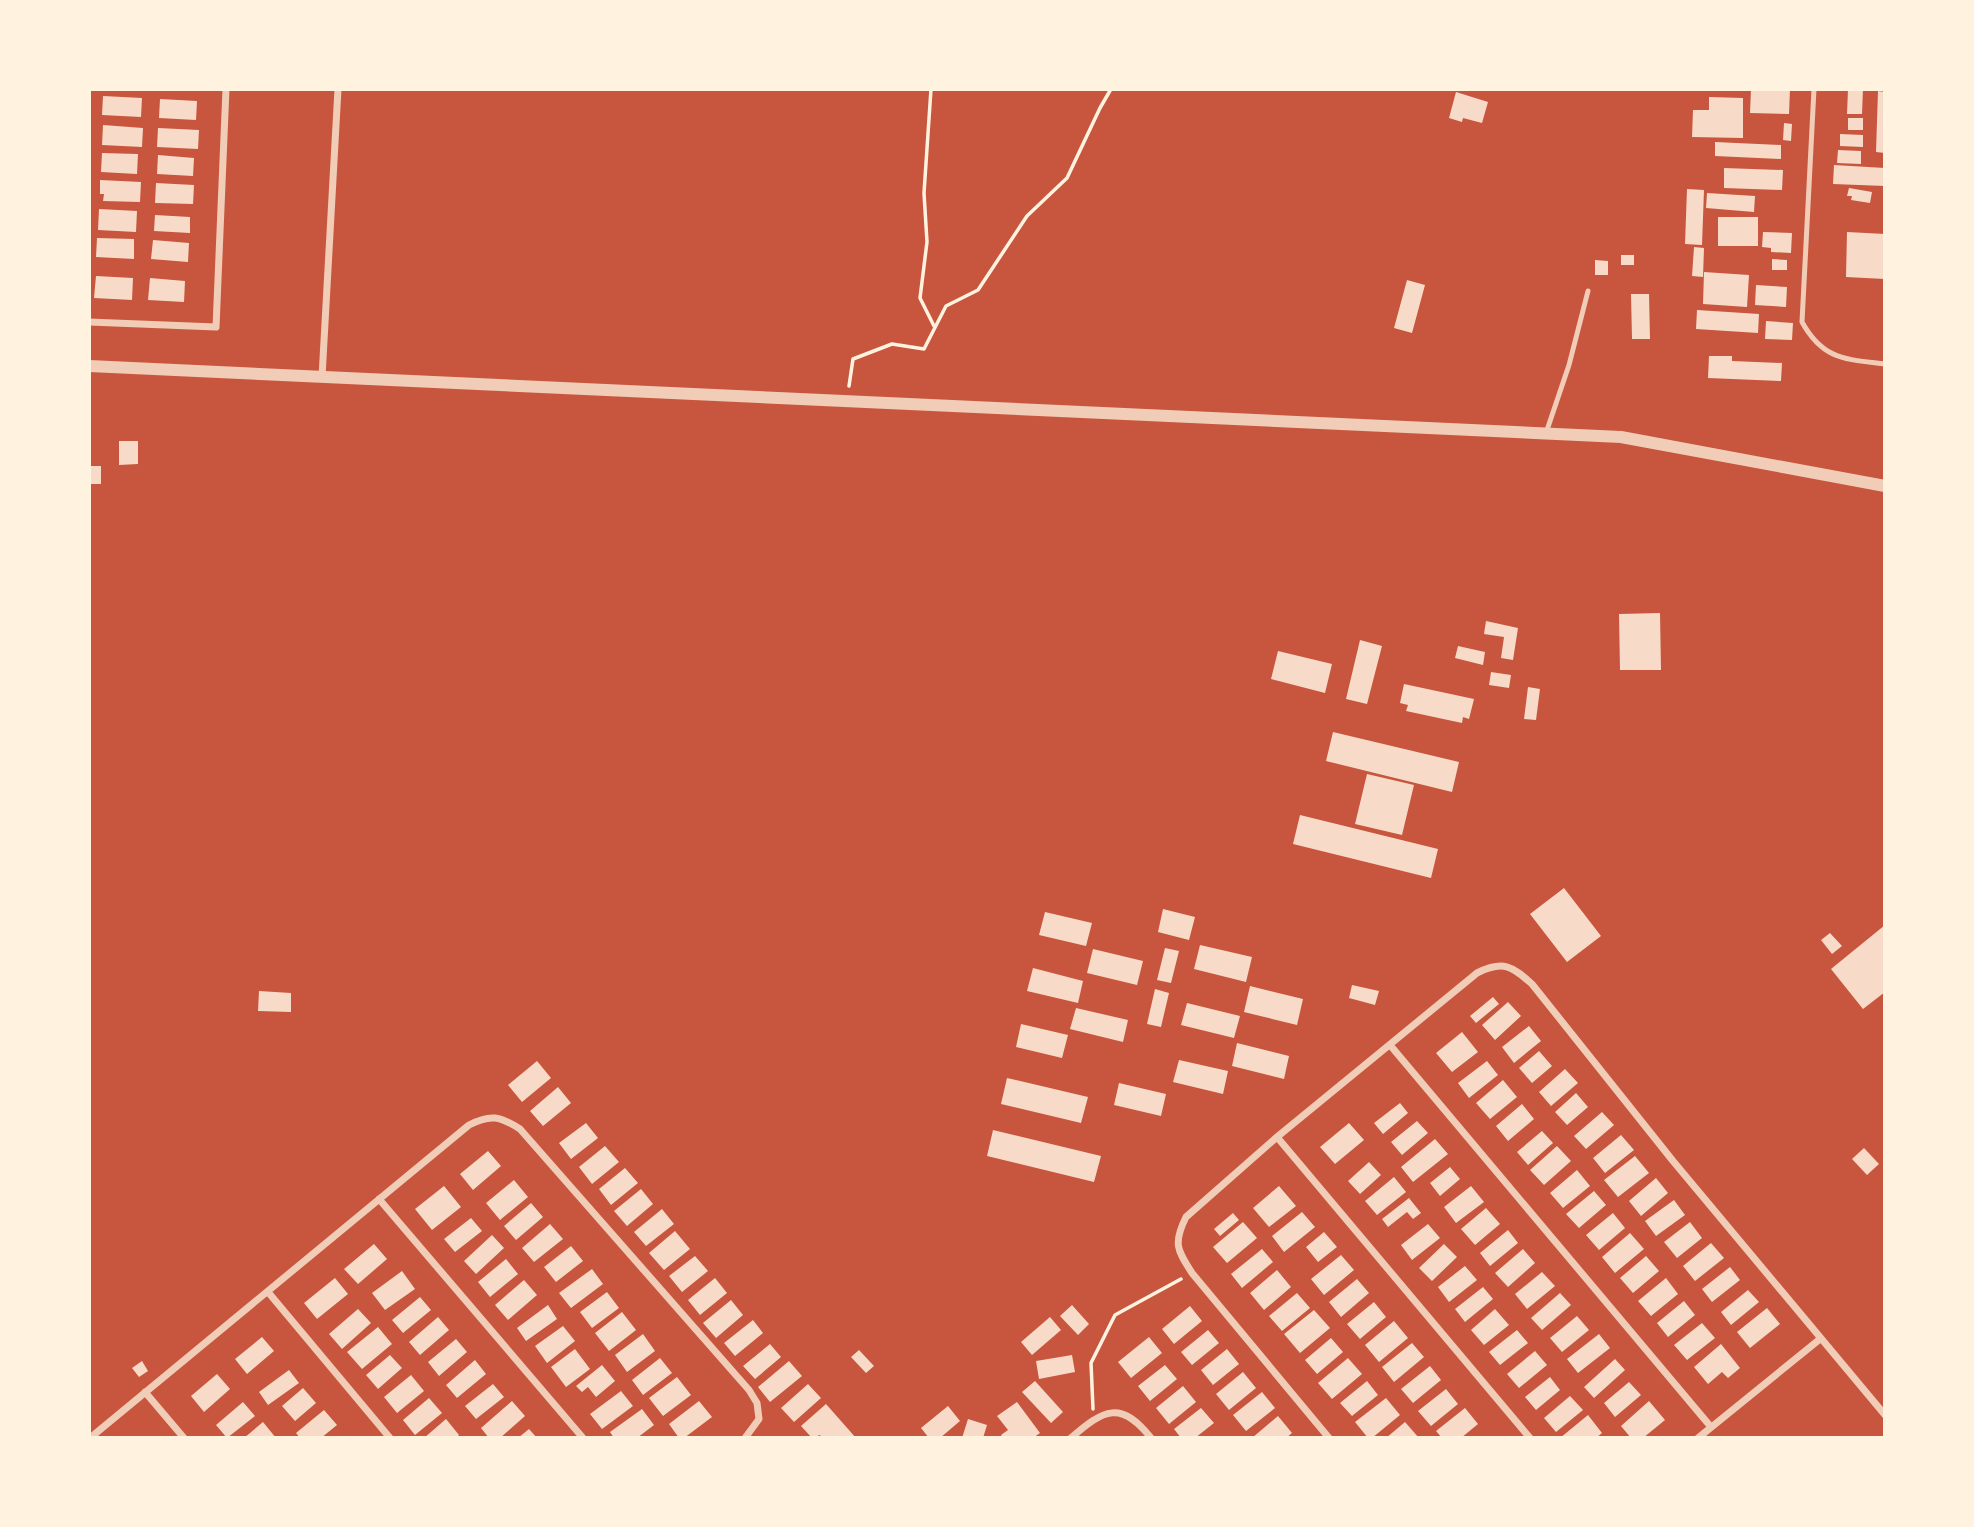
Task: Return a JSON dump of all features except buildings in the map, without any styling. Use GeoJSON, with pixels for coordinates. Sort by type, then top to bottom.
{"type":"FeatureCollection","features":[{"type":"Feature","properties":{"kind":"street"},"geometry":{"type":"LineString","coordinates":[[89,322],[216,327],[226,89]]}},
{"type":"Feature","properties":{"kind":"street"},"geometry":{"type":"LineString","coordinates":[[323,377],[338,89]]}},
{"type":"Feature","properties":{"kind":"street"},"geometry":{"type":"LineString","coordinates":[[89,366],[1621,437],[1885,486]]}},
{"type":"Feature","properties":{"kind":"street"},"geometry":{"type":"LineString","coordinates":[[1329,1438],[1192,1273],[1178,1251],[1179,1232],[1186,1217],[1278,1137],[1477,973],[1490,966],[1515,968],[1532,984],[1673,1161],[1885,1415]]}},
{"type":"Feature","properties":{"kind":"street"},"geometry":{"type":"LineString","coordinates":[[1390,1045],[1711,1427]]}},
{"type":"Feature","properties":{"kind":"street"},"geometry":{"type":"LineString","coordinates":[[90,1438],[469,1125],[483,1117],[505,1119],[520,1129],[749,1390],[757,1403],[759,1419],[745,1438]]}},
{"type":"Feature","properties":{"kind":"street"},"geometry":{"type":"LineString","coordinates":[[1278,1137],[1530,1438]]}},
{"type":"Feature","properties":{"kind":"street"},"geometry":{"type":"LineString","coordinates":[[379,1199],[583,1438]]}},
{"type":"Feature","properties":{"kind":"street"},"geometry":{"type":"LineString","coordinates":[[268,1292],[390,1438]]}},
{"type":"Feature","properties":{"kind":"street"},"geometry":{"type":"LineString","coordinates":[[1698,1438],[1820,1339]]}},
{"type":"Feature","properties":{"kind":"street"},"geometry":{"type":"LineString","coordinates":[[145,1392],[184,1438]]}},
{"type":"Feature","properties":{"kind":"street"},"geometry":{"type":"LineString","coordinates":[[1071,1438],[1093,1418],[1108,1412],[1124,1414],[1140,1423],[1151,1438]]}},
{"type":"Feature","properties":{"kind":"lane"},"geometry":{"type":"LineString","coordinates":[[1814,89],[1802,321],[1812,340],[1829,352],[1885,363]]}},
{"type":"Feature","properties":{"kind":"lane"},"geometry":{"type":"LineString","coordinates":[[1546,433],[1569,365],[1588,291]]}},
{"type":"Feature","properties":{"kind":"path"},"geometry":{"type":"LineString","coordinates":[[931,89],[924,193],[927,242],[920,298],[934,326]]}},
{"type":"Feature","properties":{"kind":"path"},"geometry":{"type":"LineString","coordinates":[[847,400],[853,359],[892,344],[924,349],[946,306],[978,290],[1027,216],[1068,178],[1111,89]]}},
{"type":"Feature","properties":{"kind":"path"},"geometry":{"type":"LineString","coordinates":[[1093,1418],[1091,1363],[1115,1315],[1192,1273]]}}]}
